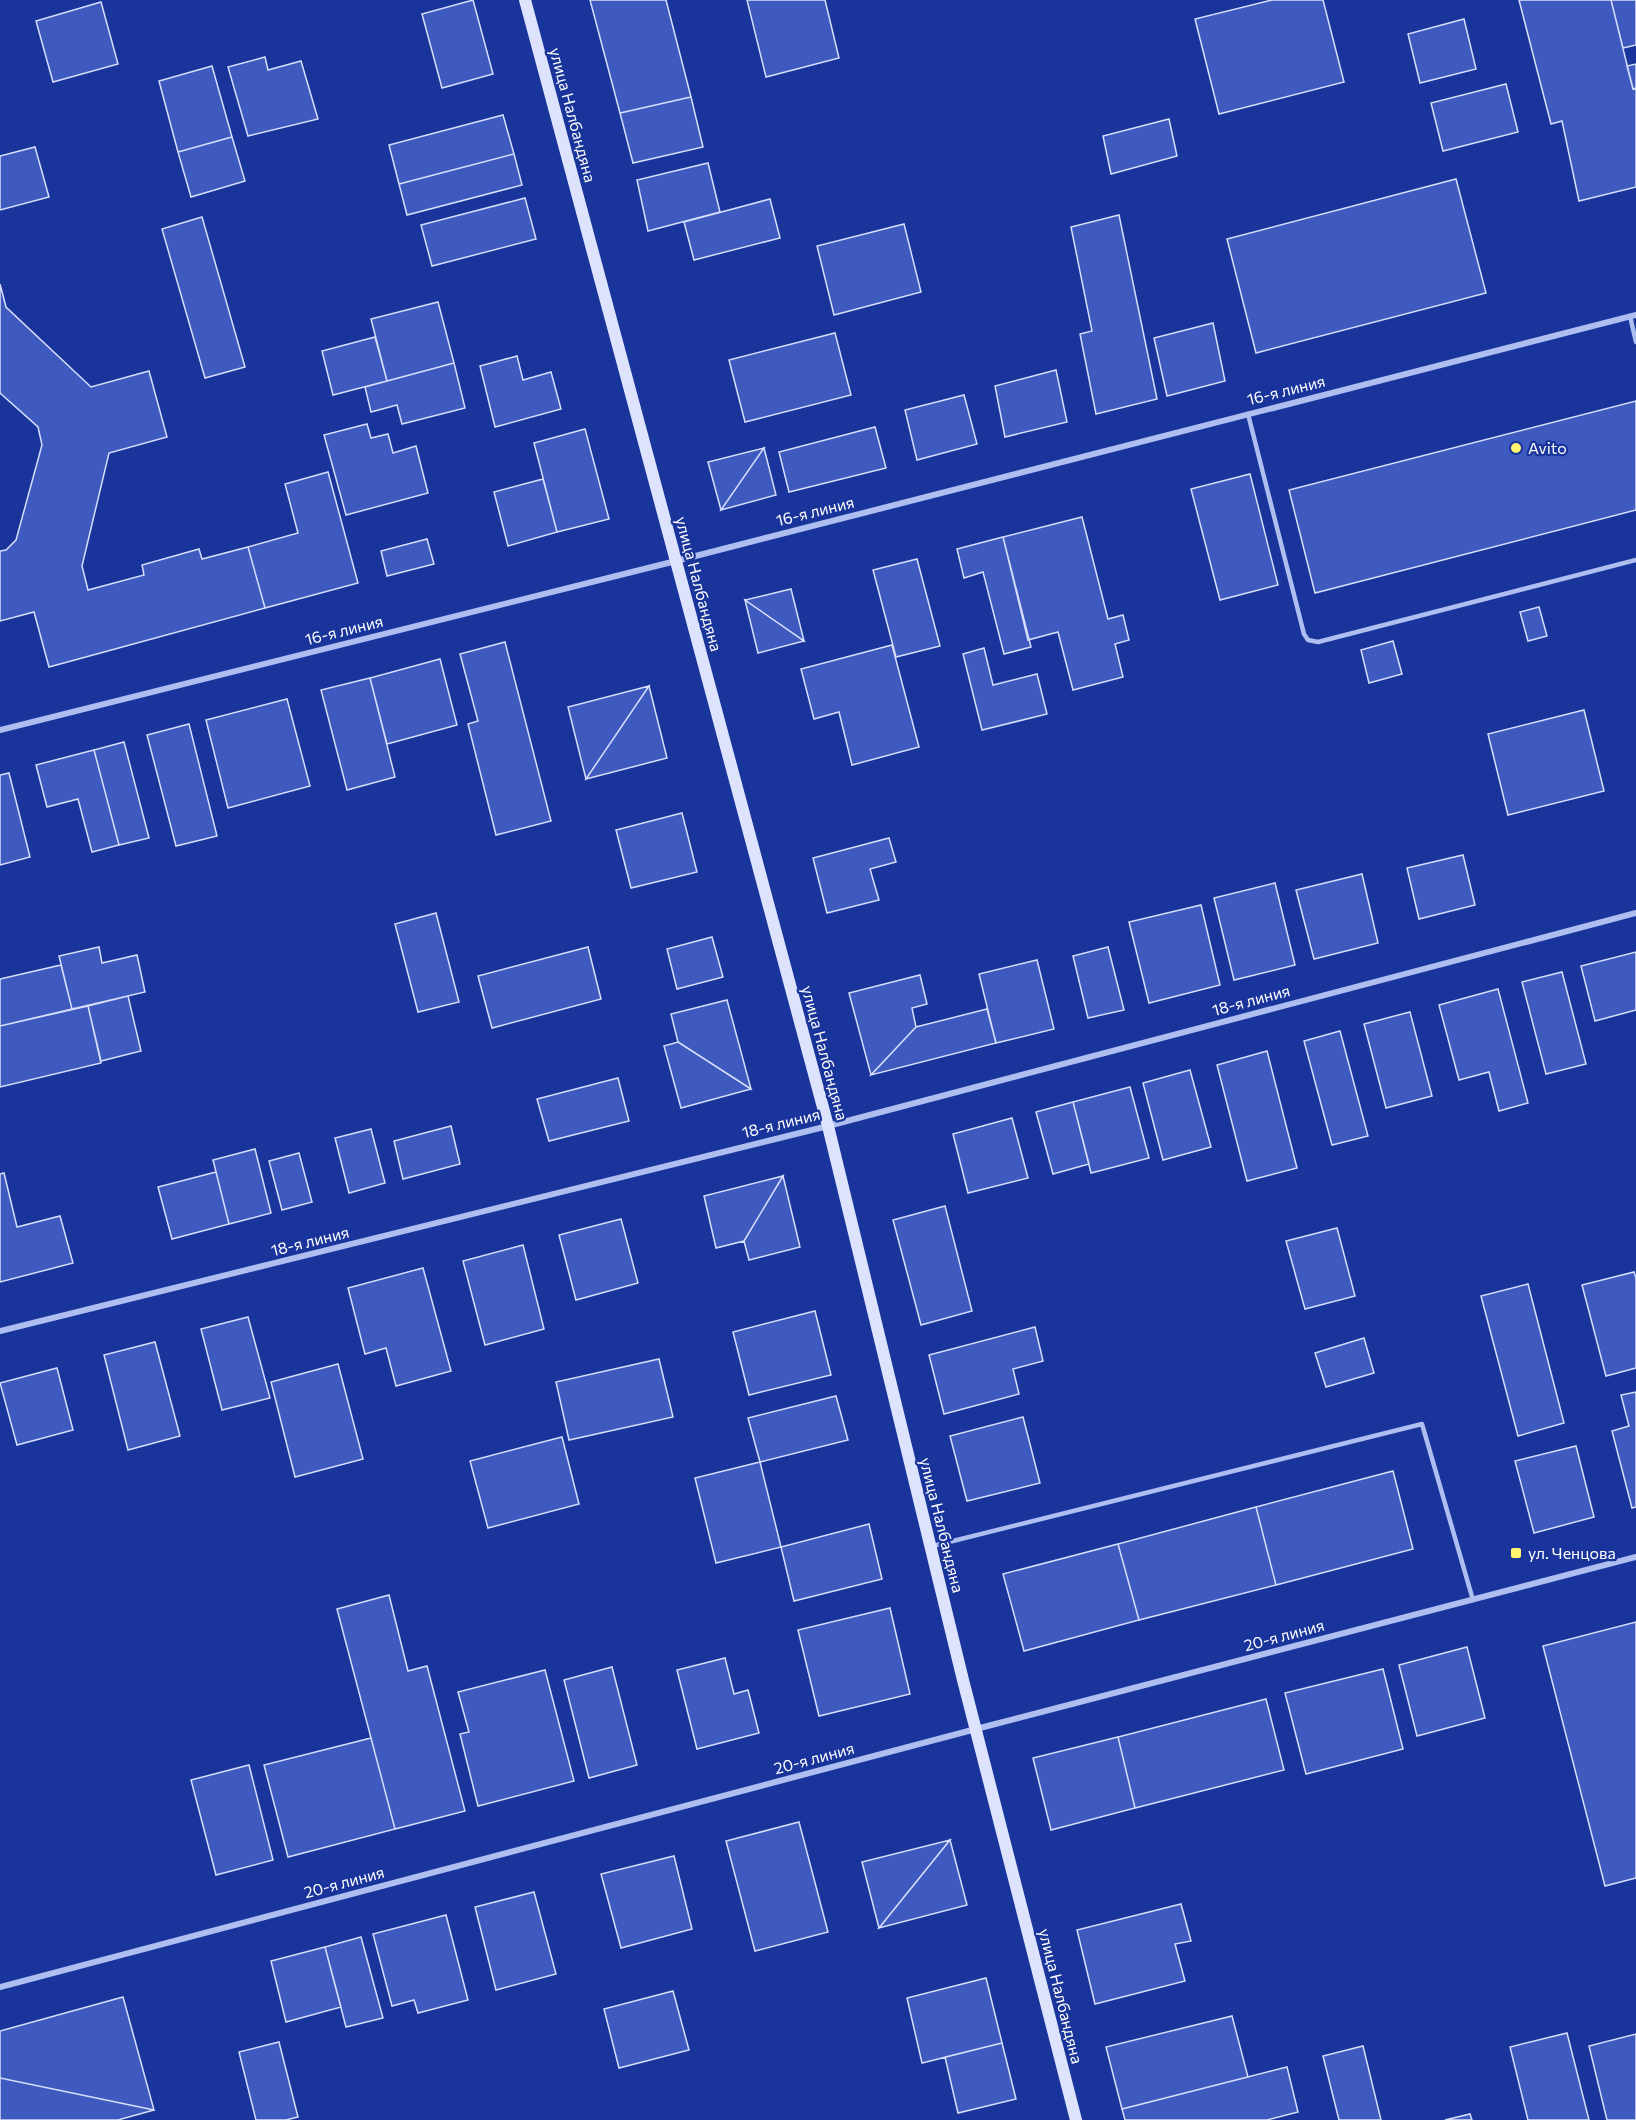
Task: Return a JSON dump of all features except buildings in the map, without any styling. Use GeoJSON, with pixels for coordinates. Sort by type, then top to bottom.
{"type":"FeatureCollection","features":[{"type":"Feature","properties":{"kind":"street","name":"улица Налбандяна"},"geometry":{"type":"LineString","coordinates":[[525,0],[828,1126],[976,1729],[1076,2120]]}},
{"type":"Feature","properties":{"kind":"street","name":"16-я линия"},"geometry":{"type":"LineString","coordinates":[[0,730],[676,561],[1633,316]]}},
{"type":"Feature","properties":{"kind":"street","name":"18-я линия"},"geometry":{"type":"LineString","coordinates":[[0,1331],[828,1126],[1636,913]]}},
{"type":"Feature","properties":{"kind":"street","name":"20-я линия"},"geometry":{"type":"LineString","coordinates":[[0,1987],[1636,1557]]}},
{"type":"Feature","properties":{"kind":"lane"},"geometry":{"type":"LineString","coordinates":[[1633,316],[1636,342]]}},
{"type":"Feature","properties":{"kind":"lane"},"geometry":{"type":"LineString","coordinates":[[1248,414],[1304,634],[1308,640],[1318,642],[1636,560]]}},
{"type":"Feature","properties":{"kind":"lane"},"geometry":{"type":"LineString","coordinates":[[931,1546],[1422,1424],[1473,1600]]}},
{"type":"Feature","properties":{"kind":"place","name":"Avito"},"geometry":{"type":"Point","coordinates":[1516,448]}},
{"type":"Feature","properties":{"kind":"place","name":"ул. Ченцова"},"geometry":{"type":"Point","coordinates":[1516,1553]}}]}
